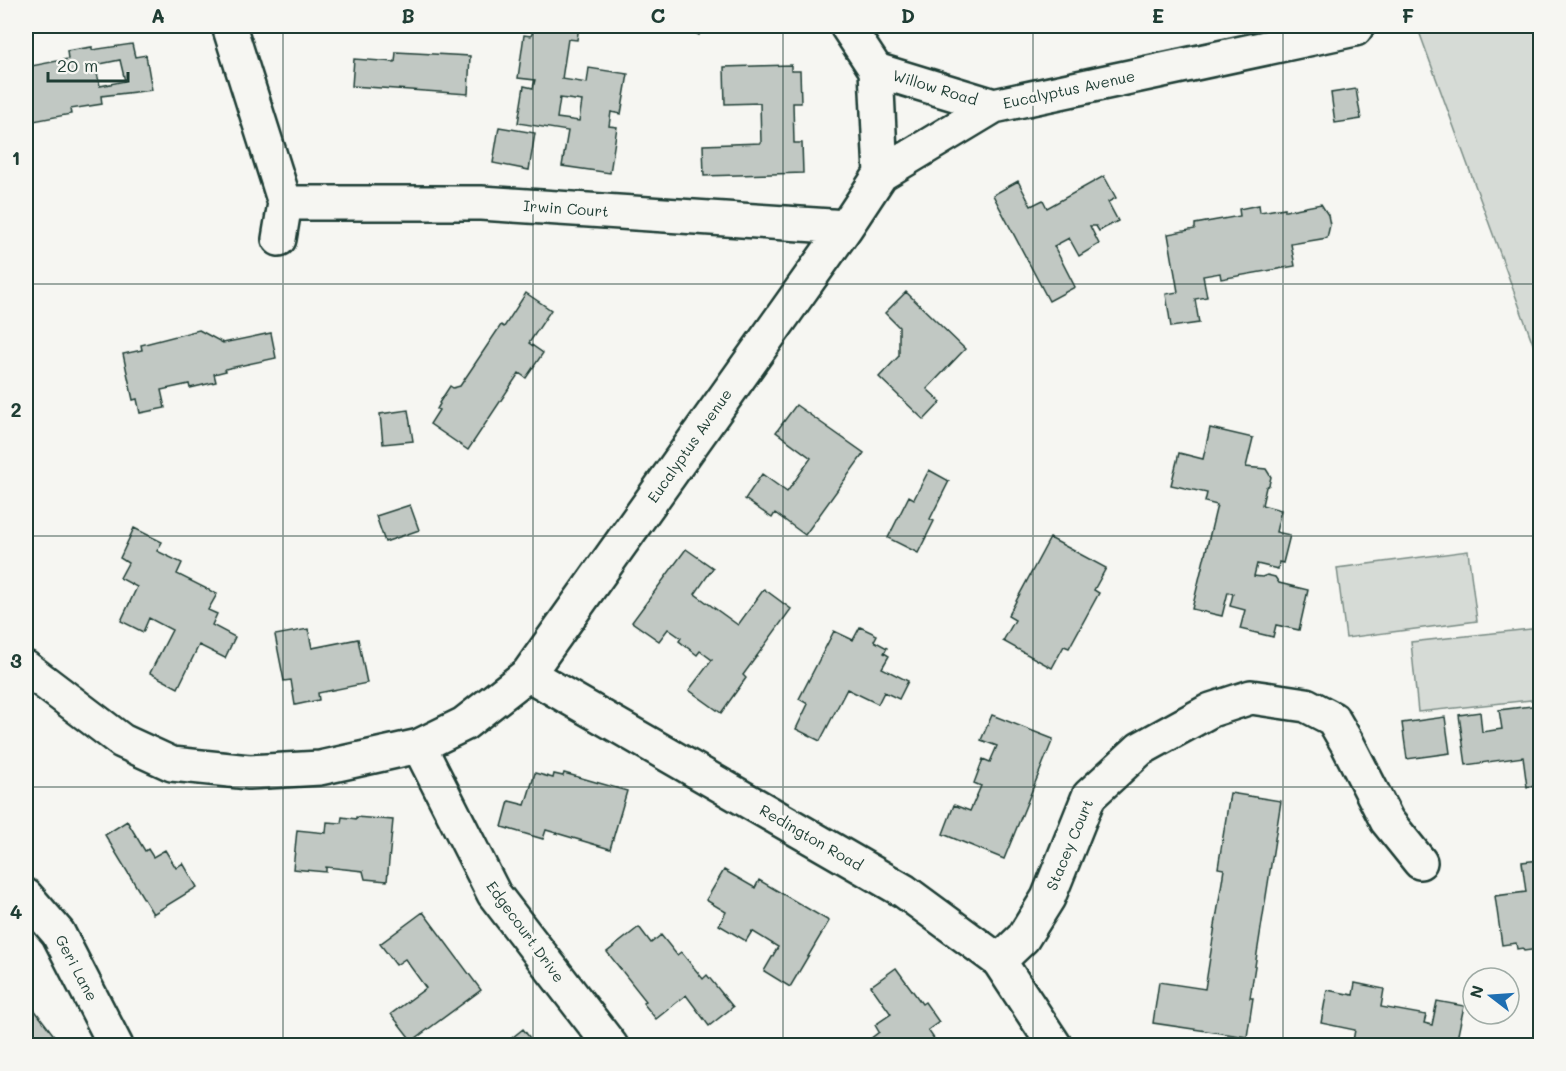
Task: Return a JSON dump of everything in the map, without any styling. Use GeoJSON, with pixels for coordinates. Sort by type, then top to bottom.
{"type":"FeatureCollection","features":[{"type":"Feature","properties":{"kind":"street"},"geometry":{"type":"LineString","coordinates":[[230,26],[285,203],[279,239]]}},
{"type":"Feature","properties":{"kind":"street","name":"Willow Road"},"geometry":{"type":"LineString","coordinates":[[847,26],[876,70],[881,174]]}},
{"type":"Feature","properties":{"kind":"street","name":"Eucalyptus Avenue"},"geometry":{"type":"LineString","coordinates":[[26,668],[122,741],[172,764],[249,772],[320,768],[419,746],[464,724],[528,674],[846,227],[881,174],[994,106],[1355,29],[1358,26]]}},
{"type":"Feature","properties":{"kind":"street","name":"Willow Road"},"geometry":{"type":"LineString","coordinates":[[876,70],[994,106]]}},
{"type":"Feature","properties":{"kind":"street","name":"Irwin Court"},"geometry":{"type":"LineString","coordinates":[[285,203],[482,203],[846,227]]}},
{"type":"Feature","properties":{"kind":"street","name":"Redington Road"},"geometry":{"type":"LineString","coordinates":[[528,674],[904,891],[999,962],[1055,1046]]}},
{"type":"Feature","properties":{"kind":"street","name":"Stacey Court"},"geometry":{"type":"LineString","coordinates":[[999,962],[1023,938],[1048,898],[1089,796],[1140,749],[1211,710],[1251,697],[1306,705],[1333,719],[1387,821],[1420,862]]}},
{"type":"Feature","properties":{"kind":"street","name":"Edgecourt Drive"},"geometry":{"type":"LineString","coordinates":[[419,746],[494,894],[611,1046]]}},
{"type":"Feature","properties":{"kind":"street","name":"Geri Lane"},"geometry":{"type":"LineString","coordinates":[[26,897],[58,933],[116,1046]]}},
{"type":"Feature","properties":{"kind":"shaded area"},"geometry":{"type":"Polygon","coordinates":[[[1417,26],[1540,26],[1540,363],[1417,26]]]}},
{"type":"Feature","properties":{"kind":"shaded area"},"geometry":{"type":"Polygon","coordinates":[[[1468,551],[1477,621],[1346,638],[1337,568],[1468,551]]]}},
{"type":"Feature","properties":{"kind":"shaded area"},"geometry":{"type":"Polygon","coordinates":[[[1540,628],[1540,699],[1418,712],[1411,642],[1540,628]]]}},
{"type":"Feature","properties":{"kind":"building"},"geometry":{"type":"Polygon","coordinates":[[[535,26],[579,26],[577,40],[568,39],[562,79],[587,83],[589,68],[628,74],[621,114],[611,112],[609,126],[617,127],[610,173],[562,166],[568,131],[518,123],[524,86],[533,88],[535,80],[518,78],[524,35],[531,36],[535,26]],[[560,98],[557,118],[579,121],[582,101],[560,98]]]}},
{"type":"Feature","properties":{"kind":"building"},"geometry":{"type":"Polygon","coordinates":[[[682,26],[704,26],[699,35],[682,26]]]}},
{"type":"Feature","properties":{"kind":"building"},"geometry":{"type":"Polygon","coordinates":[[[132,44],[135,57],[146,55],[152,90],[101,96],[102,104],[70,109],[71,114],[34,121],[33,116],[26,118],[26,67],[68,59],[67,51],[92,47],[92,50],[132,44]],[[120,60],[95,65],[100,86],[125,81],[120,60]]]}},
{"type":"Feature","properties":{"kind":"building"},"geometry":{"type":"Polygon","coordinates":[[[396,52],[470,56],[468,94],[352,86],[354,59],[395,62],[396,52]]]}},
{"type":"Feature","properties":{"kind":"building"},"geometry":{"type":"Polygon","coordinates":[[[791,65],[791,71],[800,71],[801,103],[793,103],[794,143],[802,143],[803,173],[704,176],[703,145],[761,143],[760,103],[725,104],[724,67],[791,65]]]}},
{"type":"Feature","properties":{"kind":"building"},"geometry":{"type":"Polygon","coordinates":[[[1356,89],[1361,119],[1335,123],[1331,93],[1356,89]]]}},
{"type":"Feature","properties":{"kind":"building"},"geometry":{"type":"Polygon","coordinates":[[[499,127],[535,133],[529,170],[493,163],[499,127]]]}},
{"type":"Feature","properties":{"kind":"building"},"geometry":{"type":"Polygon","coordinates":[[[1104,176],[1116,198],[1108,202],[1118,221],[1099,231],[1096,226],[1090,226],[1099,244],[1079,256],[1069,238],[1054,246],[1075,287],[1049,301],[993,195],[1018,181],[1031,206],[1043,200],[1047,208],[1104,176]]]}},
{"type":"Feature","properties":{"kind":"building"},"geometry":{"type":"Polygon","coordinates":[[[1321,204],[1328,215],[1330,225],[1327,238],[1291,244],[1295,266],[1221,279],[1220,273],[1203,276],[1207,297],[1195,299],[1199,323],[1171,327],[1166,294],[1178,292],[1168,234],[1195,229],[1195,224],[1240,216],[1239,209],[1259,205],[1260,212],[1285,208],[1285,211],[1321,204]]]}},
{"type":"Feature","properties":{"kind":"building"},"geometry":{"type":"Polygon","coordinates":[[[906,292],[965,349],[927,389],[941,402],[924,420],[879,377],[899,356],[899,327],[885,313],[906,292]]]}},
{"type":"Feature","properties":{"kind":"building"},"geometry":{"type":"Polygon","coordinates":[[[526,293],[551,310],[529,343],[543,353],[526,378],[519,373],[468,450],[430,424],[439,410],[437,409],[439,403],[450,386],[453,388],[460,386],[501,325],[504,327],[526,293]]]}},
{"type":"Feature","properties":{"kind":"building"},"geometry":{"type":"Polygon","coordinates":[[[199,330],[223,343],[271,333],[276,358],[225,369],[226,371],[214,374],[216,382],[190,388],[189,384],[161,390],[165,408],[140,413],[137,399],[133,400],[123,354],[142,350],[141,345],[199,330]]]}},
{"type":"Feature","properties":{"kind":"building"},"geometry":{"type":"Polygon","coordinates":[[[796,405],[864,453],[805,535],[775,513],[772,518],[745,499],[762,474],[787,492],[811,458],[776,432],[796,405]]]}},
{"type":"Feature","properties":{"kind":"building"},"geometry":{"type":"Polygon","coordinates":[[[408,410],[413,441],[383,444],[380,414],[408,410]]]}},
{"type":"Feature","properties":{"kind":"building"},"geometry":{"type":"Polygon","coordinates":[[[1210,428],[1253,438],[1246,467],[1266,469],[1271,477],[1262,505],[1281,510],[1276,532],[1290,535],[1283,563],[1279,562],[1278,569],[1257,564],[1254,576],[1275,577],[1279,583],[1308,590],[1299,630],[1276,625],[1273,637],[1240,629],[1245,610],[1230,606],[1233,594],[1228,592],[1222,616],[1192,609],[1217,505],[1205,502],[1207,493],[1171,485],[1179,453],[1203,459],[1210,428]]]}},
{"type":"Feature","properties":{"kind":"building"},"geometry":{"type":"Polygon","coordinates":[[[929,470],[949,481],[930,519],[934,521],[918,553],[888,538],[909,496],[914,499],[929,470]]]}},
{"type":"Feature","properties":{"kind":"building"},"geometry":{"type":"Polygon","coordinates":[[[410,505],[419,530],[385,542],[376,516],[410,505]]]}},
{"type":"Feature","properties":{"kind":"building"},"geometry":{"type":"Polygon","coordinates":[[[134,528],[162,542],[157,551],[182,563],[177,574],[217,594],[208,610],[217,614],[212,625],[235,637],[225,658],[199,645],[178,688],[150,673],[172,630],[149,618],[143,632],[121,621],[137,587],[120,578],[128,563],[120,558],[134,528]]]}},
{"type":"Feature","properties":{"kind":"building"},"geometry":{"type":"Polygon","coordinates":[[[1050,538],[1106,568],[1094,590],[1099,593],[1069,648],[1064,646],[1052,668],[1003,641],[1015,620],[1008,616],[1050,538]]]}},
{"type":"Feature","properties":{"kind":"building"},"geometry":{"type":"Polygon","coordinates":[[[686,549],[713,568],[695,594],[738,625],[764,589],[791,609],[743,675],[746,678],[721,713],[689,690],[712,660],[700,651],[697,655],[679,641],[681,638],[668,629],[659,641],[632,622],[686,549]]]}},
{"type":"Feature","properties":{"kind":"building"},"geometry":{"type":"Polygon","coordinates":[[[860,627],[877,635],[874,641],[887,648],[884,653],[889,656],[882,668],[908,681],[899,699],[884,692],[878,704],[847,689],[820,741],[796,729],[808,704],[799,699],[834,631],[853,640],[860,627]]]}},
{"type":"Feature","properties":{"kind":"building"},"geometry":{"type":"Polygon","coordinates":[[[308,629],[312,648],[358,639],[367,683],[318,693],[319,700],[295,705],[291,680],[284,681],[275,635],[308,629]]]}},
{"type":"Feature","properties":{"kind":"building"},"geometry":{"type":"Polygon","coordinates":[[[1540,705],[1540,785],[1527,787],[1523,757],[1466,765],[1459,715],[1480,712],[1482,732],[1502,729],[1499,710],[1540,705]]]}},
{"type":"Feature","properties":{"kind":"building"},"geometry":{"type":"Polygon","coordinates":[[[992,715],[1053,739],[1004,859],[943,834],[954,805],[970,811],[981,786],[974,783],[983,759],[990,762],[997,746],[981,740],[992,715]]]}},
{"type":"Feature","properties":{"kind":"building"},"geometry":{"type":"Polygon","coordinates":[[[1445,717],[1450,753],[1407,759],[1402,723],[1445,717]]]}},
{"type":"Feature","properties":{"kind":"building"},"geometry":{"type":"Polygon","coordinates":[[[535,773],[553,778],[554,774],[563,776],[564,773],[627,791],[610,849],[546,830],[543,839],[502,827],[509,801],[525,805],[535,773]]]}},
{"type":"Feature","properties":{"kind":"building"},"geometry":{"type":"Polygon","coordinates":[[[1230,793],[1281,801],[1250,998],[1253,998],[1247,1037],[1153,1023],[1159,982],[1205,989],[1224,869],[1218,868],[1230,793]]]}},
{"type":"Feature","properties":{"kind":"building"},"geometry":{"type":"Polygon","coordinates":[[[342,817],[393,820],[387,881],[365,879],[363,871],[326,867],[326,872],[293,869],[297,830],[326,833],[327,822],[341,823],[342,817]]]}},
{"type":"Feature","properties":{"kind":"building"},"geometry":{"type":"Polygon","coordinates":[[[127,821],[145,851],[148,849],[153,857],[165,850],[176,868],[183,863],[197,887],[153,914],[105,835],[127,821]]]}},
{"type":"Feature","properties":{"kind":"building"},"geometry":{"type":"Polygon","coordinates":[[[1540,860],[1539,949],[1524,951],[1523,948],[1517,949],[1516,943],[1502,945],[1495,896],[1526,892],[1522,862],[1540,860]]]}},
{"type":"Feature","properties":{"kind":"building"},"geometry":{"type":"Polygon","coordinates":[[[724,870],[755,888],[759,880],[829,921],[790,987],[764,971],[778,947],[752,931],[746,941],[719,925],[726,912],[706,900],[724,870]]]}},
{"type":"Feature","properties":{"kind":"building"},"geometry":{"type":"Polygon","coordinates":[[[423,912],[481,990],[412,1041],[391,1014],[426,988],[405,959],[396,965],[380,944],[423,912]]]}},
{"type":"Feature","properties":{"kind":"building"},"geometry":{"type":"Polygon","coordinates":[[[639,927],[651,943],[661,935],[677,955],[681,952],[703,979],[707,975],[733,1007],[709,1026],[686,995],[656,1019],[643,1003],[646,1001],[607,952],[639,927]]]}},
{"type":"Feature","properties":{"kind":"building"},"geometry":{"type":"Polygon","coordinates":[[[896,968],[922,1004],[925,1002],[939,1022],[928,1030],[939,1046],[867,1046],[865,1043],[879,1032],[875,1025],[891,1014],[871,986],[896,968]]]}},
{"type":"Feature","properties":{"kind":"building"},"geometry":{"type":"Polygon","coordinates":[[[1355,983],[1384,989],[1381,1007],[1426,1015],[1424,1023],[1432,1025],[1437,1001],[1461,1005],[1461,1020],[1456,1044],[1435,1040],[1434,1046],[1352,1046],[1355,1030],[1321,1023],[1327,990],[1353,995],[1355,983]]]}},
{"type":"Feature","properties":{"kind":"building"},"geometry":{"type":"Polygon","coordinates":[[[26,984],[34,994],[27,1000],[62,1046],[26,1046],[26,984]]]}},
{"type":"Feature","properties":{"kind":"building"},"geometry":{"type":"Polygon","coordinates":[[[523,1029],[536,1046],[502,1046],[523,1029]]]}}]}
